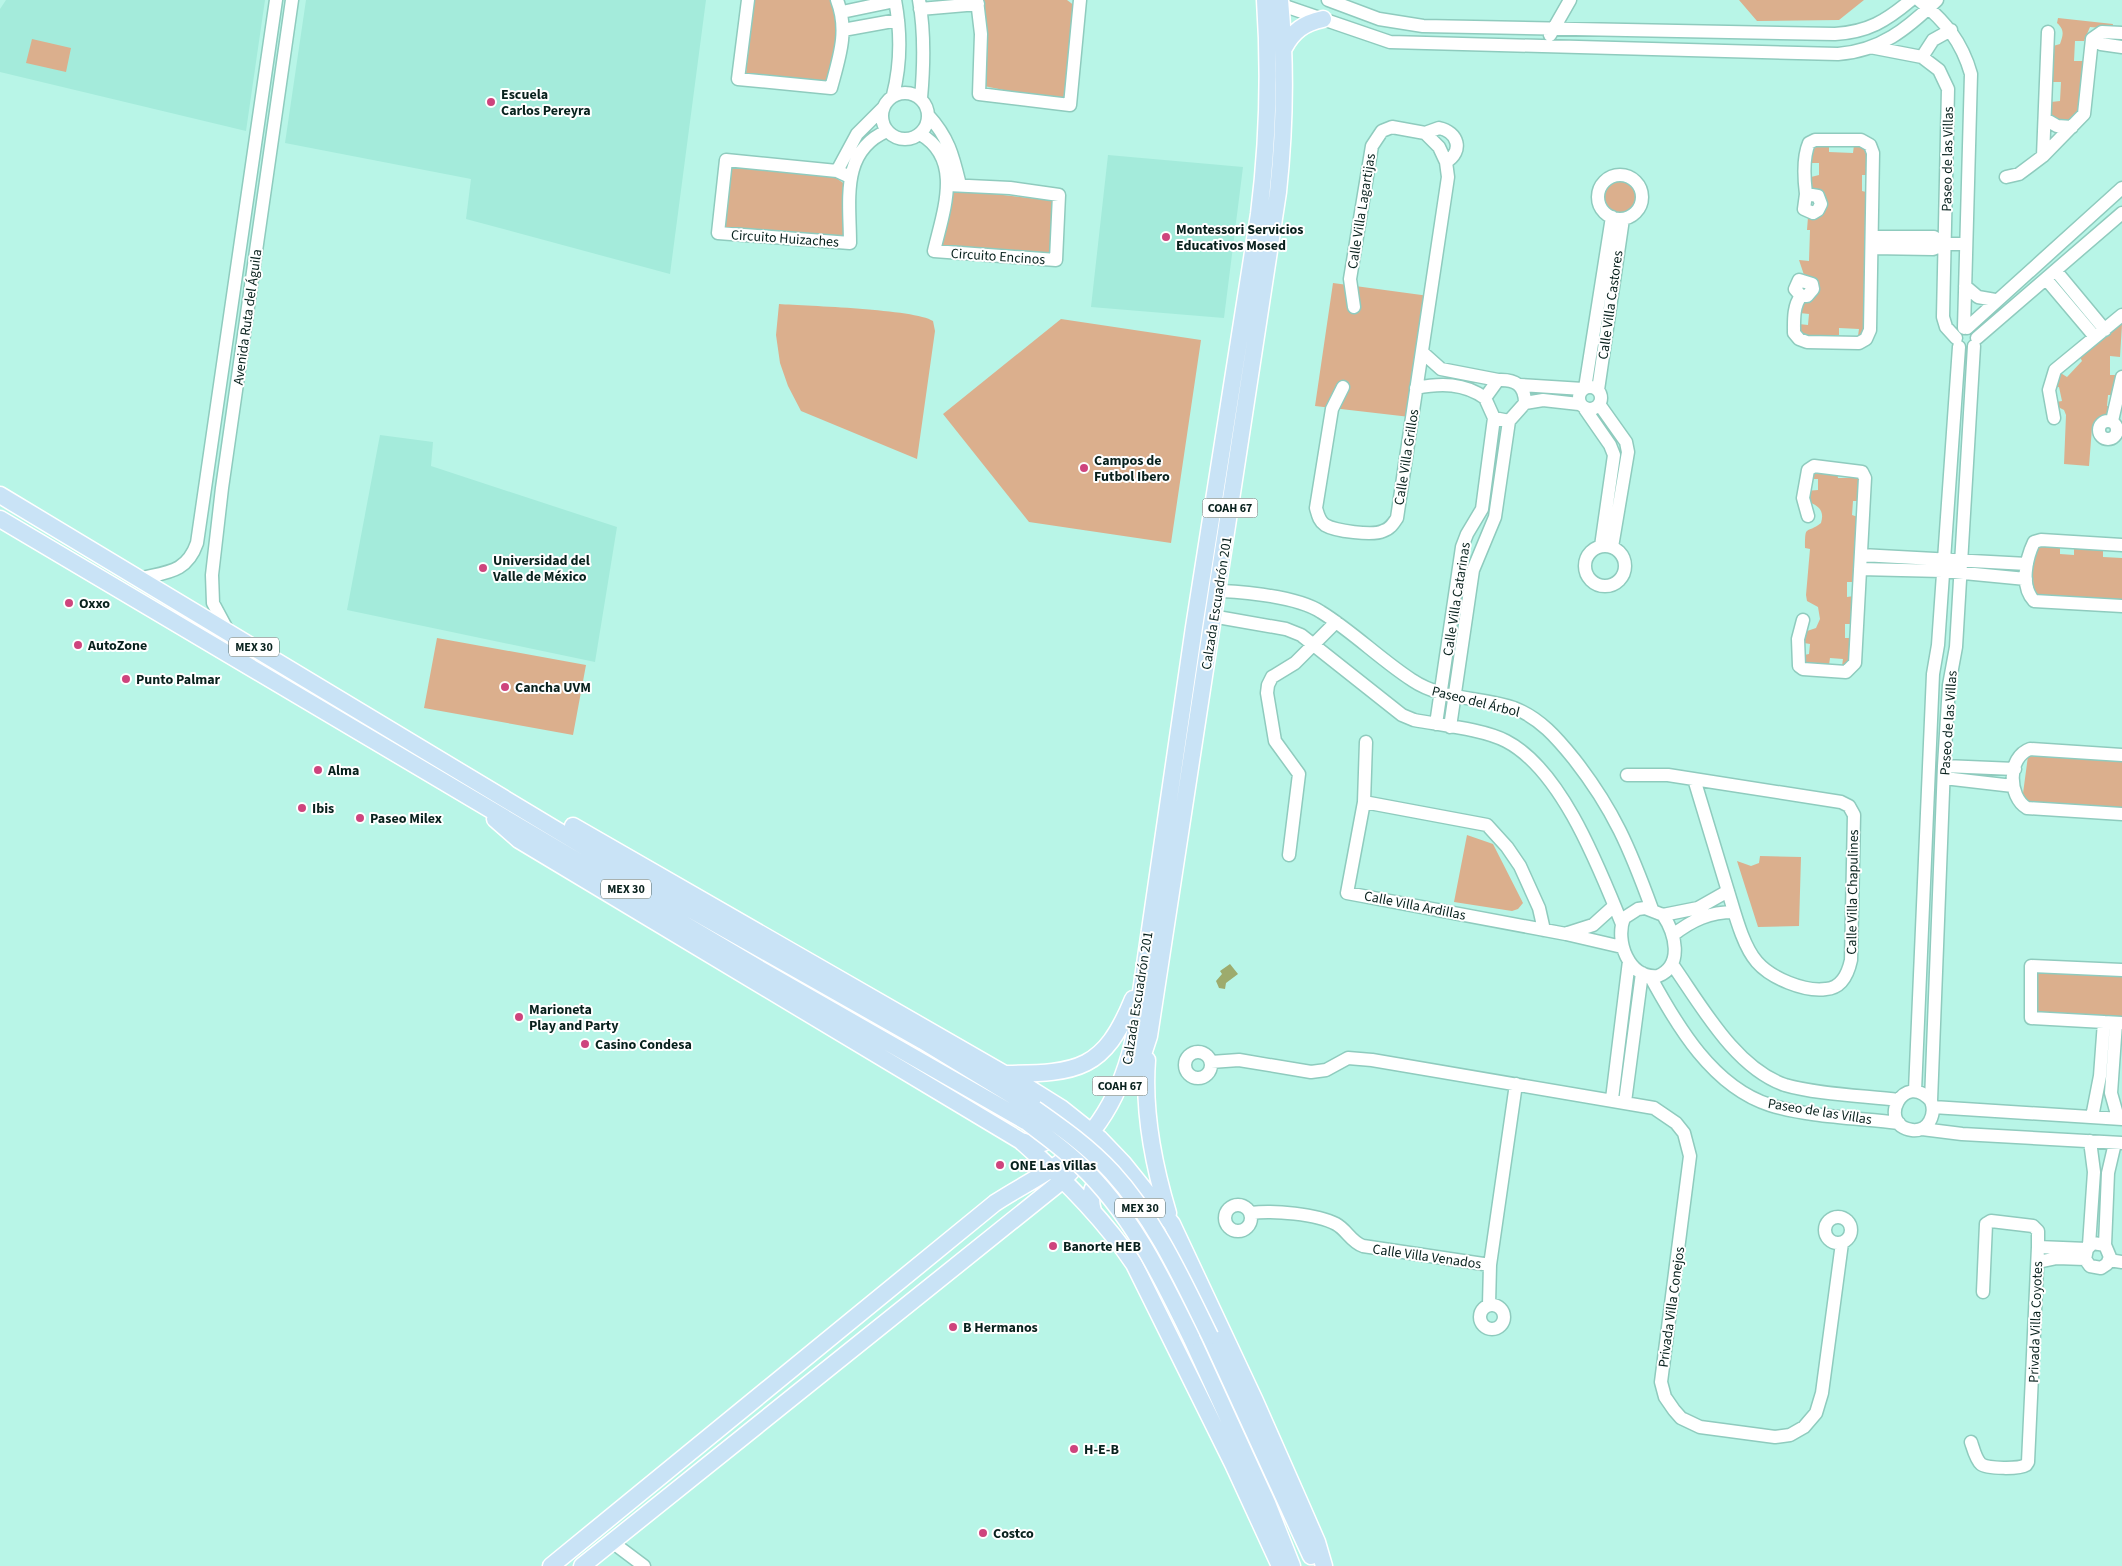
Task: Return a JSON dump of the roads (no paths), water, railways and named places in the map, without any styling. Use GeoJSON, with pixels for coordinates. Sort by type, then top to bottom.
{"type":"FeatureCollection","features":[{"type":"Feature","properties":{"kind":"main road","name":"Calzada Escuadrón 201"},"geometry":{"type":"LineString","coordinates":[[1057,1174],[1096,1136],[1126,1099],[1148,1036],[1278,192],[1284,134],[1284,48],[1273,1]]}},
{"type":"Feature","properties":{"kind":"main road","name":"Calzada Escuadrón 201"},"geometry":{"type":"LineString","coordinates":[[1096,1136],[1126,1072],[1135,1033],[1141,981],[1199,591],[1265,164],[1273,1]]}},
{"type":"Feature","properties":{"kind":"main road"},"geometry":{"type":"LineString","coordinates":[[1284,48],[1290,37],[1299,28],[1323,19]]}},
{"type":"Feature","properties":{"kind":"main road","name":"MEX 30"},"geometry":{"type":"LineString","coordinates":[[0,495],[142,578],[781,962],[923,1041],[1035,1109],[1080,1142],[1112,1172],[1142,1210],[1182,1278],[1316,1566]]}},
{"type":"Feature","properties":{"kind":"main road","name":"MEX 30"},"geometry":{"type":"LineString","coordinates":[[0,519],[768,974],[1027,1122],[1081,1166],[1115,1205],[1150,1256],[1191,1337],[1267,1503],[1292,1566]]}},
{"type":"Feature","properties":{"kind":"main road"},"geometry":{"type":"LineString","coordinates":[[508,799],[544,812],[572,825],[1061,1108],[1096,1136],[1133,1174],[1172,1224]]}},
{"type":"Feature","properties":{"kind":"main road"},"geometry":{"type":"LineString","coordinates":[[484,805],[500,826],[519,840],[1023,1143],[1057,1174],[1093,1211],[1120,1243],[1157,1309],[1280,1566]]}},
{"type":"Feature","properties":{"kind":"main road"},"geometry":{"type":"LineString","coordinates":[[1004,1074],[1046,1074],[1067,1070],[1100,1055],[1119,1032],[1141,981]]}},
{"type":"Feature","properties":{"kind":"main road"},"geometry":{"type":"LineString","coordinates":[[1148,1036],[1146,1091],[1150,1132],[1155,1163],[1172,1224],[1270,1435],[1317,1542],[1324,1566]]}},
{"type":"Feature","properties":{"kind":"main road"},"geometry":{"type":"LineString","coordinates":[[1023,1143],[1037,1144],[1053,1139],[1061,1124],[1061,1108]]}},
{"type":"Feature","properties":{"kind":"main road"},"geometry":{"type":"LineString","coordinates":[[1023,1143],[1030,1165],[1023,1185],[1041,1197],[1078,1196]]}},
{"type":"Feature","properties":{"kind":"main road"},"geometry":{"type":"LineString","coordinates":[[1093,1211],[1090,1201],[1096,1181],[1104,1174],[1114,1171],[1133,1174]]}},
{"type":"Feature","properties":{"kind":"main road","name":"COAH 67"},"geometry":{"type":"LineString","coordinates":[[551,1566],[995,1203],[1023,1185],[1057,1174]]}},
{"type":"Feature","properties":{"kind":"main road","name":"COAH 67"},"geometry":{"type":"LineString","coordinates":[[582,1566],[1041,1197],[1057,1174]]}},
{"type":"Feature","properties":{"kind":"street","name":"Avenida Ruta del Águila"},"geometry":{"type":"LineString","coordinates":[[142,578],[171,572],[184,565],[193,555],[197,543],[276,0]]}},
{"type":"Feature","properties":{"kind":"street","name":"Avenida Ruta del Águila"},"geometry":{"type":"LineString","coordinates":[[228,631],[212,603],[210,588],[222,488],[292,0]]}},
{"type":"Feature","properties":{"kind":"street"},"geometry":{"type":"LineString","coordinates":[[748,0],[738,79],[831,88],[844,44],[842,12],[837,0]]}},
{"type":"Feature","properties":{"kind":"street"},"geometry":{"type":"LineString","coordinates":[[920,98],[924,68],[919,5],[977,2],[982,54],[979,94],[1070,105],[1080,0]]}},
{"type":"Feature","properties":{"kind":"street"},"geometry":{"type":"LineString","coordinates":[[1328,0],[1379,19],[1399,24],[1835,34],[1866,30],[1887,18],[1911,0]]}},
{"type":"Feature","properties":{"kind":"street"},"geometry":{"type":"LineString","coordinates":[[1543,46],[1570,0]]}},
{"type":"Feature","properties":{"kind":"street"},"geometry":{"type":"LineString","coordinates":[[837,171],[857,134],[893,95],[898,69],[898,20],[895,1],[842,12]]}},
{"type":"Feature","properties":{"kind":"street"},"geometry":{"type":"LineString","coordinates":[[1273,1],[1390,42],[1838,54],[1871,49],[1902,30],[1928,3]]}},
{"type":"Feature","properties":{"kind":"street","name":"Paseo de las Villas"},"geometry":{"type":"LineString","coordinates":[[1915,1091],[1933,674],[1938,645],[1965,286],[1965,244],[1971,125],[1971,74],[1967,56],[1951,30],[1928,3]]}},
{"type":"Feature","properties":{"kind":"street"},"geometry":{"type":"LineString","coordinates":[[843,30],[898,20]]}},
{"type":"Feature","properties":{"kind":"street"},"geometry":{"type":"LineString","coordinates":[[1866,30],[1871,49]]}},
{"type":"Feature","properties":{"kind":"street"},"geometry":{"type":"LineString","coordinates":[[1922,57],[1933,40],[1951,30]]}},
{"type":"Feature","properties":{"kind":"street"},"geometry":{"type":"LineString","coordinates":[[2043,156],[2048,32]]}},
{"type":"Feature","properties":{"kind":"street"},"geometry":{"type":"LineString","coordinates":[[2102,32],[2122,33],[2121,46],[2101,44],[2092,38],[2102,32]]}},
{"type":"Feature","properties":{"kind":"street"},"geometry":{"type":"LineString","coordinates":[[2006,177],[2019,174],[2043,156],[2084,114],[2092,38]]}},
{"type":"Feature","properties":{"kind":"street","name":"Paseo de las Villas"},"geometry":{"type":"LineString","coordinates":[[1871,49],[1897,51],[1922,57],[1933,63],[1944,79],[1948,89],[1949,125],[1943,318],[1946,327],[1961,335]]}},
{"type":"Feature","properties":{"kind":"street"},"geometry":{"type":"LineString","coordinates":[[883,108],[881,116],[887,131],[899,138],[906,139],[920,134],[924,129],[928,115],[925,103],[920,98],[907,92],[893,95]]}},
{"type":"Feature","properties":{"kind":"street","name":"Circuito Encinos"},"geometry":{"type":"LineString","coordinates":[[928,115],[945,135],[945,148],[954,185],[934,252],[1056,260],[1059,195],[1010,188],[954,185]]}},
{"type":"Feature","properties":{"kind":"street"},"geometry":{"type":"LineString","coordinates":[[2045,119],[2058,126],[2072,127]]}},
{"type":"Feature","properties":{"kind":"street"},"geometry":{"type":"LineString","coordinates":[[1949,125],[1971,125]]}},
{"type":"Feature","properties":{"kind":"street","name":"Calle Villa Lagartijas"},"geometry":{"type":"LineString","coordinates":[[1354,308],[1350,278],[1372,146],[1382,131],[1392,127],[1425,133],[1438,128],[1453,134],[1457,140],[1457,150],[1453,158],[1446,162]]}},
{"type":"Feature","properties":{"kind":"street","name":"Circuito Huizaches"},"geometry":{"type":"LineString","coordinates":[[850,177],[837,171],[726,160],[718,233],[850,243],[850,177],[855,159],[866,144],[887,131]]}},
{"type":"Feature","properties":{"kind":"street"},"geometry":{"type":"LineString","coordinates":[[1416,388],[1449,384],[1472,390],[1485,398],[1494,418],[1509,421],[1525,403],[1543,400],[1592,409],[1599,404],[1601,396],[1589,389],[1520,385],[1507,379],[1498,380],[1441,370],[1422,352],[1448,177],[1446,162],[1438,147],[1425,133]]}},
{"type":"Feature","properties":{"kind":"street"},"geometry":{"type":"LineString","coordinates":[[857,134],[866,144]]}},
{"type":"Feature","properties":{"kind":"street"},"geometry":{"type":"LineString","coordinates":[[920,134],[945,148]]}},
{"type":"Feature","properties":{"kind":"street"},"geometry":{"type":"LineString","coordinates":[[1801,296],[1797,300],[1794,315],[1794,333],[1799,339],[1807,342],[1860,343],[1866,339],[1870,330],[1872,243],[1873,153],[1870,145],[1861,140],[1815,140],[1809,142],[1806,150],[1806,194]]}},
{"type":"Feature","properties":{"kind":"street"},"geometry":{"type":"LineString","coordinates":[[255,147],[271,149]]}},
{"type":"Feature","properties":{"kind":"street"},"geometry":{"type":"LineString","coordinates":[[1961,335],[1995,300],[2118,191],[2122,205]]}},
{"type":"Feature","properties":{"kind":"street"},"geometry":{"type":"LineString","coordinates":[[1961,335],[1967,350],[2122,213]]}},
{"type":"Feature","properties":{"kind":"street","name":"Calle Villa Castores"},"geometry":{"type":"LineString","coordinates":[[1589,389],[1617,218]]}},
{"type":"Feature","properties":{"kind":"street"},"geometry":{"type":"LineString","coordinates":[[1872,243],[1907,243],[1934,238],[1945,244],[1965,244]]}},
{"type":"Feature","properties":{"kind":"street"},"geometry":{"type":"LineString","coordinates":[[2051,275],[2100,333]]}},
{"type":"Feature","properties":{"kind":"street"},"geometry":{"type":"LineString","coordinates":[[1965,286],[1978,297],[1995,300]]}},
{"type":"Feature","properties":{"kind":"street"},"geometry":{"type":"LineString","coordinates":[[2054,418],[2049,390],[2055,370],[2122,315]]}},
{"type":"Feature","properties":{"kind":"street"},"geometry":{"type":"LineString","coordinates":[[1961,335],[1972,330],[1976,342]]}},
{"type":"Feature","properties":{"kind":"street","name":"Paseo de las Villas"},"geometry":{"type":"LineString","coordinates":[[1932,1104],[1949,685],[1956,647],[1976,342]]}},
{"type":"Feature","properties":{"kind":"street","name":"Calle Villa Grillos"},"geometry":{"type":"LineString","coordinates":[[1343,387],[1332,409],[1316,508],[1318,516],[1323,523],[1334,529],[1372,534],[1387,529],[1396,518],[1422,352]]}},
{"type":"Feature","properties":{"kind":"street"},"geometry":{"type":"LineString","coordinates":[[2112,421],[2122,377]]}},
{"type":"Feature","properties":{"kind":"street"},"geometry":{"type":"LineString","coordinates":[[1485,398],[1498,380]]}},
{"type":"Feature","properties":{"kind":"street"},"geometry":{"type":"LineString","coordinates":[[1520,385],[1525,396],[1525,403]]}},
{"type":"Feature","properties":{"kind":"street"},"geometry":{"type":"LineString","coordinates":[[1589,389],[1579,394],[1582,406],[1610,445],[1614,454],[1607,546],[1628,452],[1626,442],[1599,404]]}},
{"type":"Feature","properties":{"kind":"street","name":"Calle Villa Catarinas"},"geometry":{"type":"LineString","coordinates":[[1436,724],[1462,547],[1467,534],[1482,509],[1494,418]]}},
{"type":"Feature","properties":{"kind":"street","name":"Calle Villa Catarinas"},"geometry":{"type":"LineString","coordinates":[[1450,728],[1473,570],[1495,517],[1509,421]]}},
{"type":"Feature","properties":{"kind":"street"},"geometry":{"type":"LineString","coordinates":[[1803,620],[1798,639],[1799,666],[1804,669],[1846,672],[1852,668],[1855,663],[1866,478],[1862,472],[1814,466],[1808,470],[1803,498],[1808,516]]}},
{"type":"Feature","properties":{"kind":"street"},"geometry":{"type":"LineString","coordinates":[[2122,545],[2041,540],[2034,542],[2027,564],[2026,579],[2029,596],[2034,601],[2122,606]]}},
{"type":"Feature","properties":{"kind":"street"},"geometry":{"type":"LineString","coordinates":[[1861,555],[1962,566],[1999,562],[2027,564]]}},
{"type":"Feature","properties":{"kind":"street"},"geometry":{"type":"LineString","coordinates":[[1999,562],[1999,576]]}},
{"type":"Feature","properties":{"kind":"street"},"geometry":{"type":"LineString","coordinates":[[1860,569],[1944,565]]}},
{"type":"Feature","properties":{"kind":"street"},"geometry":{"type":"LineString","coordinates":[[1962,566],[1999,576],[2026,579]]}},
{"type":"Feature","properties":{"kind":"street","name":"Paseo del Árbol"},"geometry":{"type":"LineString","coordinates":[[1199,591],[1218,590],[1307,604],[1336,622],[1412,680],[1440,694],[1514,708],[1548,728],[1600,793],[1615,817],[1657,912]]}},
{"type":"Feature","properties":{"kind":"street"},"geometry":{"type":"LineString","coordinates":[[1196,613],[1286,629],[1301,635],[1402,715],[1414,720],[1505,740],[1521,750],[1545,775],[1588,842],[1622,924],[1622,946],[1629,961],[1646,975],[1663,974],[1672,964],[1675,947],[1674,935],[1657,912]]}},
{"type":"Feature","properties":{"kind":"street"},"geometry":{"type":"LineString","coordinates":[[1289,856],[1299,774],[1275,741],[1267,693],[1268,685],[1272,677],[1295,663],[1336,622]]}},
{"type":"Feature","properties":{"kind":"street","name":"Calle Villa Ardillas"},"geometry":{"type":"LineString","coordinates":[[1366,742],[1364,802],[1347,893],[1622,946]]}},
{"type":"Feature","properties":{"kind":"street"},"geometry":{"type":"LineString","coordinates":[[2122,755],[2030,749],[2020,756],[2015,769],[2013,786],[2019,802],[2027,808],[2122,814]]}},
{"type":"Feature","properties":{"kind":"street"},"geometry":{"type":"LineString","coordinates":[[1986,783],[1987,769]]}},
{"type":"Feature","properties":{"kind":"street"},"geometry":{"type":"LineString","coordinates":[[1944,772],[2015,769]]}},
{"type":"Feature","properties":{"kind":"street"},"geometry":{"type":"LineString","coordinates":[[1944,772],[1986,783],[2013,786]]}},
{"type":"Feature","properties":{"kind":"street"},"geometry":{"type":"LineString","coordinates":[[1628,776],[1668,775],[1694,779]]}},
{"type":"Feature","properties":{"kind":"street","name":"Calle Villa Chapulines"},"geometry":{"type":"LineString","coordinates":[[1694,779],[1841,802],[1849,806],[1854,815],[1851,960],[1849,971],[1837,985],[1825,990],[1781,979],[1768,971],[1750,953],[1734,912],[1694,779]]}},
{"type":"Feature","properties":{"kind":"street"},"geometry":{"type":"LineString","coordinates":[[1364,802],[1487,825],[1520,866],[1539,908],[1544,930]]}},
{"type":"Feature","properties":{"kind":"street"},"geometry":{"type":"LineString","coordinates":[[1674,935],[1728,891]]}},
{"type":"Feature","properties":{"kind":"street","name":"Calle Villa Ardillas"},"geometry":{"type":"LineString","coordinates":[[1566,934],[1593,925],[1614,906]]}},
{"type":"Feature","properties":{"kind":"street"},"geometry":{"type":"LineString","coordinates":[[1622,924],[1629,913],[1638,908],[1657,912],[1734,912]]}},
{"type":"Feature","properties":{"kind":"street"},"geometry":{"type":"LineString","coordinates":[[1211,1062],[1239,1060],[1311,1072],[1326,1070],[1342,1060],[1355,1058],[1619,1101],[1625,1048],[1629,961]]}},
{"type":"Feature","properties":{"kind":"street","name":"Paseo de las Villas"},"geometry":{"type":"LineString","coordinates":[[1672,964],[1731,1045],[1757,1070],[1771,1079],[1796,1088],[1898,1100]]}},
{"type":"Feature","properties":{"kind":"street"},"geometry":{"type":"LineString","coordinates":[[2092,1117],[2106,1076],[2114,1022],[2031,1018],[2031,966],[2122,970]]}},
{"type":"Feature","properties":{"kind":"street"},"geometry":{"type":"LineString","coordinates":[[1625,1048],[1646,975]]}},
{"type":"Feature","properties":{"kind":"street","name":"Paseo de las Villas"},"geometry":{"type":"LineString","coordinates":[[1646,975],[1699,1051],[1723,1079],[1738,1091],[1757,1100],[1782,1108],[1899,1123]]}},
{"type":"Feature","properties":{"kind":"street"},"geometry":{"type":"LineString","coordinates":[[2090,1141],[2094,1172],[2087,1251],[2090,1266],[2097,1268],[2104,1266],[2111,1254],[2108,1173],[2118,1143],[2090,1141],[1962,1134],[1922,1128],[1910,1130],[1899,1123],[1895,1112],[1898,1100],[1908,1092],[1915,1091],[1921,1093],[1932,1104],[2120,1118],[2106,1076]]}},
{"type":"Feature","properties":{"kind":"street","name":"Calle Villa Venados"},"geometry":{"type":"LineString","coordinates":[[1251,1213],[1268,1212],[1327,1220],[1346,1232],[1358,1244],[1372,1249],[1490,1265],[1516,1084]]}},
{"type":"Feature","properties":{"kind":"street","name":"Privada Villa Conejos"},"geometry":{"type":"LineString","coordinates":[[1619,1101],[1654,1108],[1670,1117],[1684,1133],[1689,1145],[1690,1171],[1661,1382],[1668,1403],[1681,1418],[1700,1427],[1775,1437],[1790,1435],[1810,1421],[1822,1394],[1842,1243]]}},
{"type":"Feature","properties":{"kind":"street"},"geometry":{"type":"LineString","coordinates":[[1922,1128],[1932,1120],[1932,1104]]}},
{"type":"Feature","properties":{"kind":"street","name":"Privada Villa Coyotes"},"geometry":{"type":"LineString","coordinates":[[1971,1442],[1979,1462],[1984,1466],[2019,1468],[2026,1466],[2028,1462],[2038,1262],[2038,1231],[2033,1226],[1987,1222],[1985,1226],[1983,1292]]}},
{"type":"Feature","properties":{"kind":"street"},"geometry":{"type":"LineString","coordinates":[[2038,1262],[2087,1251],[2097,1242],[2111,1254]]}},
{"type":"Feature","properties":{"kind":"street"},"geometry":{"type":"LineString","coordinates":[[2038,1247],[2087,1251]]}},
{"type":"Feature","properties":{"kind":"street"},"geometry":{"type":"LineString","coordinates":[[2111,1254],[2122,1252]]}},
{"type":"Feature","properties":{"kind":"street"},"geometry":{"type":"LineString","coordinates":[[1489,1305],[1490,1265]]}},
{"type":"Feature","properties":{"kind":"street"},"geometry":{"type":"LineString","coordinates":[[612,1542],[644,1566]]}},
{"type":"Feature","properties":{"kind":"place","name":"Escuela Carlos Pereyra"},"geometry":{"type":"Point","coordinates":[491,102]}},
{"type":"Feature","properties":{"kind":"place","name":"Montessori Servicios Educativos Mosed"},"geometry":{"type":"Point","coordinates":[1166,237]}},
{"type":"Feature","properties":{"kind":"place","name":"Campos de Futbol Ibero"},"geometry":{"type":"Point","coordinates":[1084,468]}},
{"type":"Feature","properties":{"kind":"place","name":"Universidad del Valle de México"},"geometry":{"type":"Point","coordinates":[483,568]}},
{"type":"Feature","properties":{"kind":"place","name":"Oxxo"},"geometry":{"type":"Point","coordinates":[69,603]}},
{"type":"Feature","properties":{"kind":"place","name":"AutoZone"},"geometry":{"type":"Point","coordinates":[78,645]}},
{"type":"Feature","properties":{"kind":"place","name":"Punto Palmar"},"geometry":{"type":"Point","coordinates":[126,679]}},
{"type":"Feature","properties":{"kind":"place","name":"Cancha UVM"},"geometry":{"type":"Point","coordinates":[505,687]}},
{"type":"Feature","properties":{"kind":"place","name":"Alma"},"geometry":{"type":"Point","coordinates":[318,770]}},
{"type":"Feature","properties":{"kind":"place","name":"Ibis"},"geometry":{"type":"Point","coordinates":[302,808]}},
{"type":"Feature","properties":{"kind":"place","name":"Paseo Milex"},"geometry":{"type":"Point","coordinates":[360,818]}},
{"type":"Feature","properties":{"kind":"place","name":"Marioneta Play and Party"},"geometry":{"type":"Point","coordinates":[519,1017]}},
{"type":"Feature","properties":{"kind":"place","name":"Casino Condesa"},"geometry":{"type":"Point","coordinates":[585,1044]}},
{"type":"Feature","properties":{"kind":"place","name":"ONE Las Villas"},"geometry":{"type":"Point","coordinates":[1000,1165]}},
{"type":"Feature","properties":{"kind":"place","name":"Banorte HEB"},"geometry":{"type":"Point","coordinates":[1053,1246]}},
{"type":"Feature","properties":{"kind":"place","name":"B Hermanos"},"geometry":{"type":"Point","coordinates":[953,1327]}},
{"type":"Feature","properties":{"kind":"place","name":"H-E-B"},"geometry":{"type":"Point","coordinates":[1074,1449]}},
{"type":"Feature","properties":{"kind":"place","name":"Costco"},"geometry":{"type":"Point","coordinates":[983,1533]}}]}
